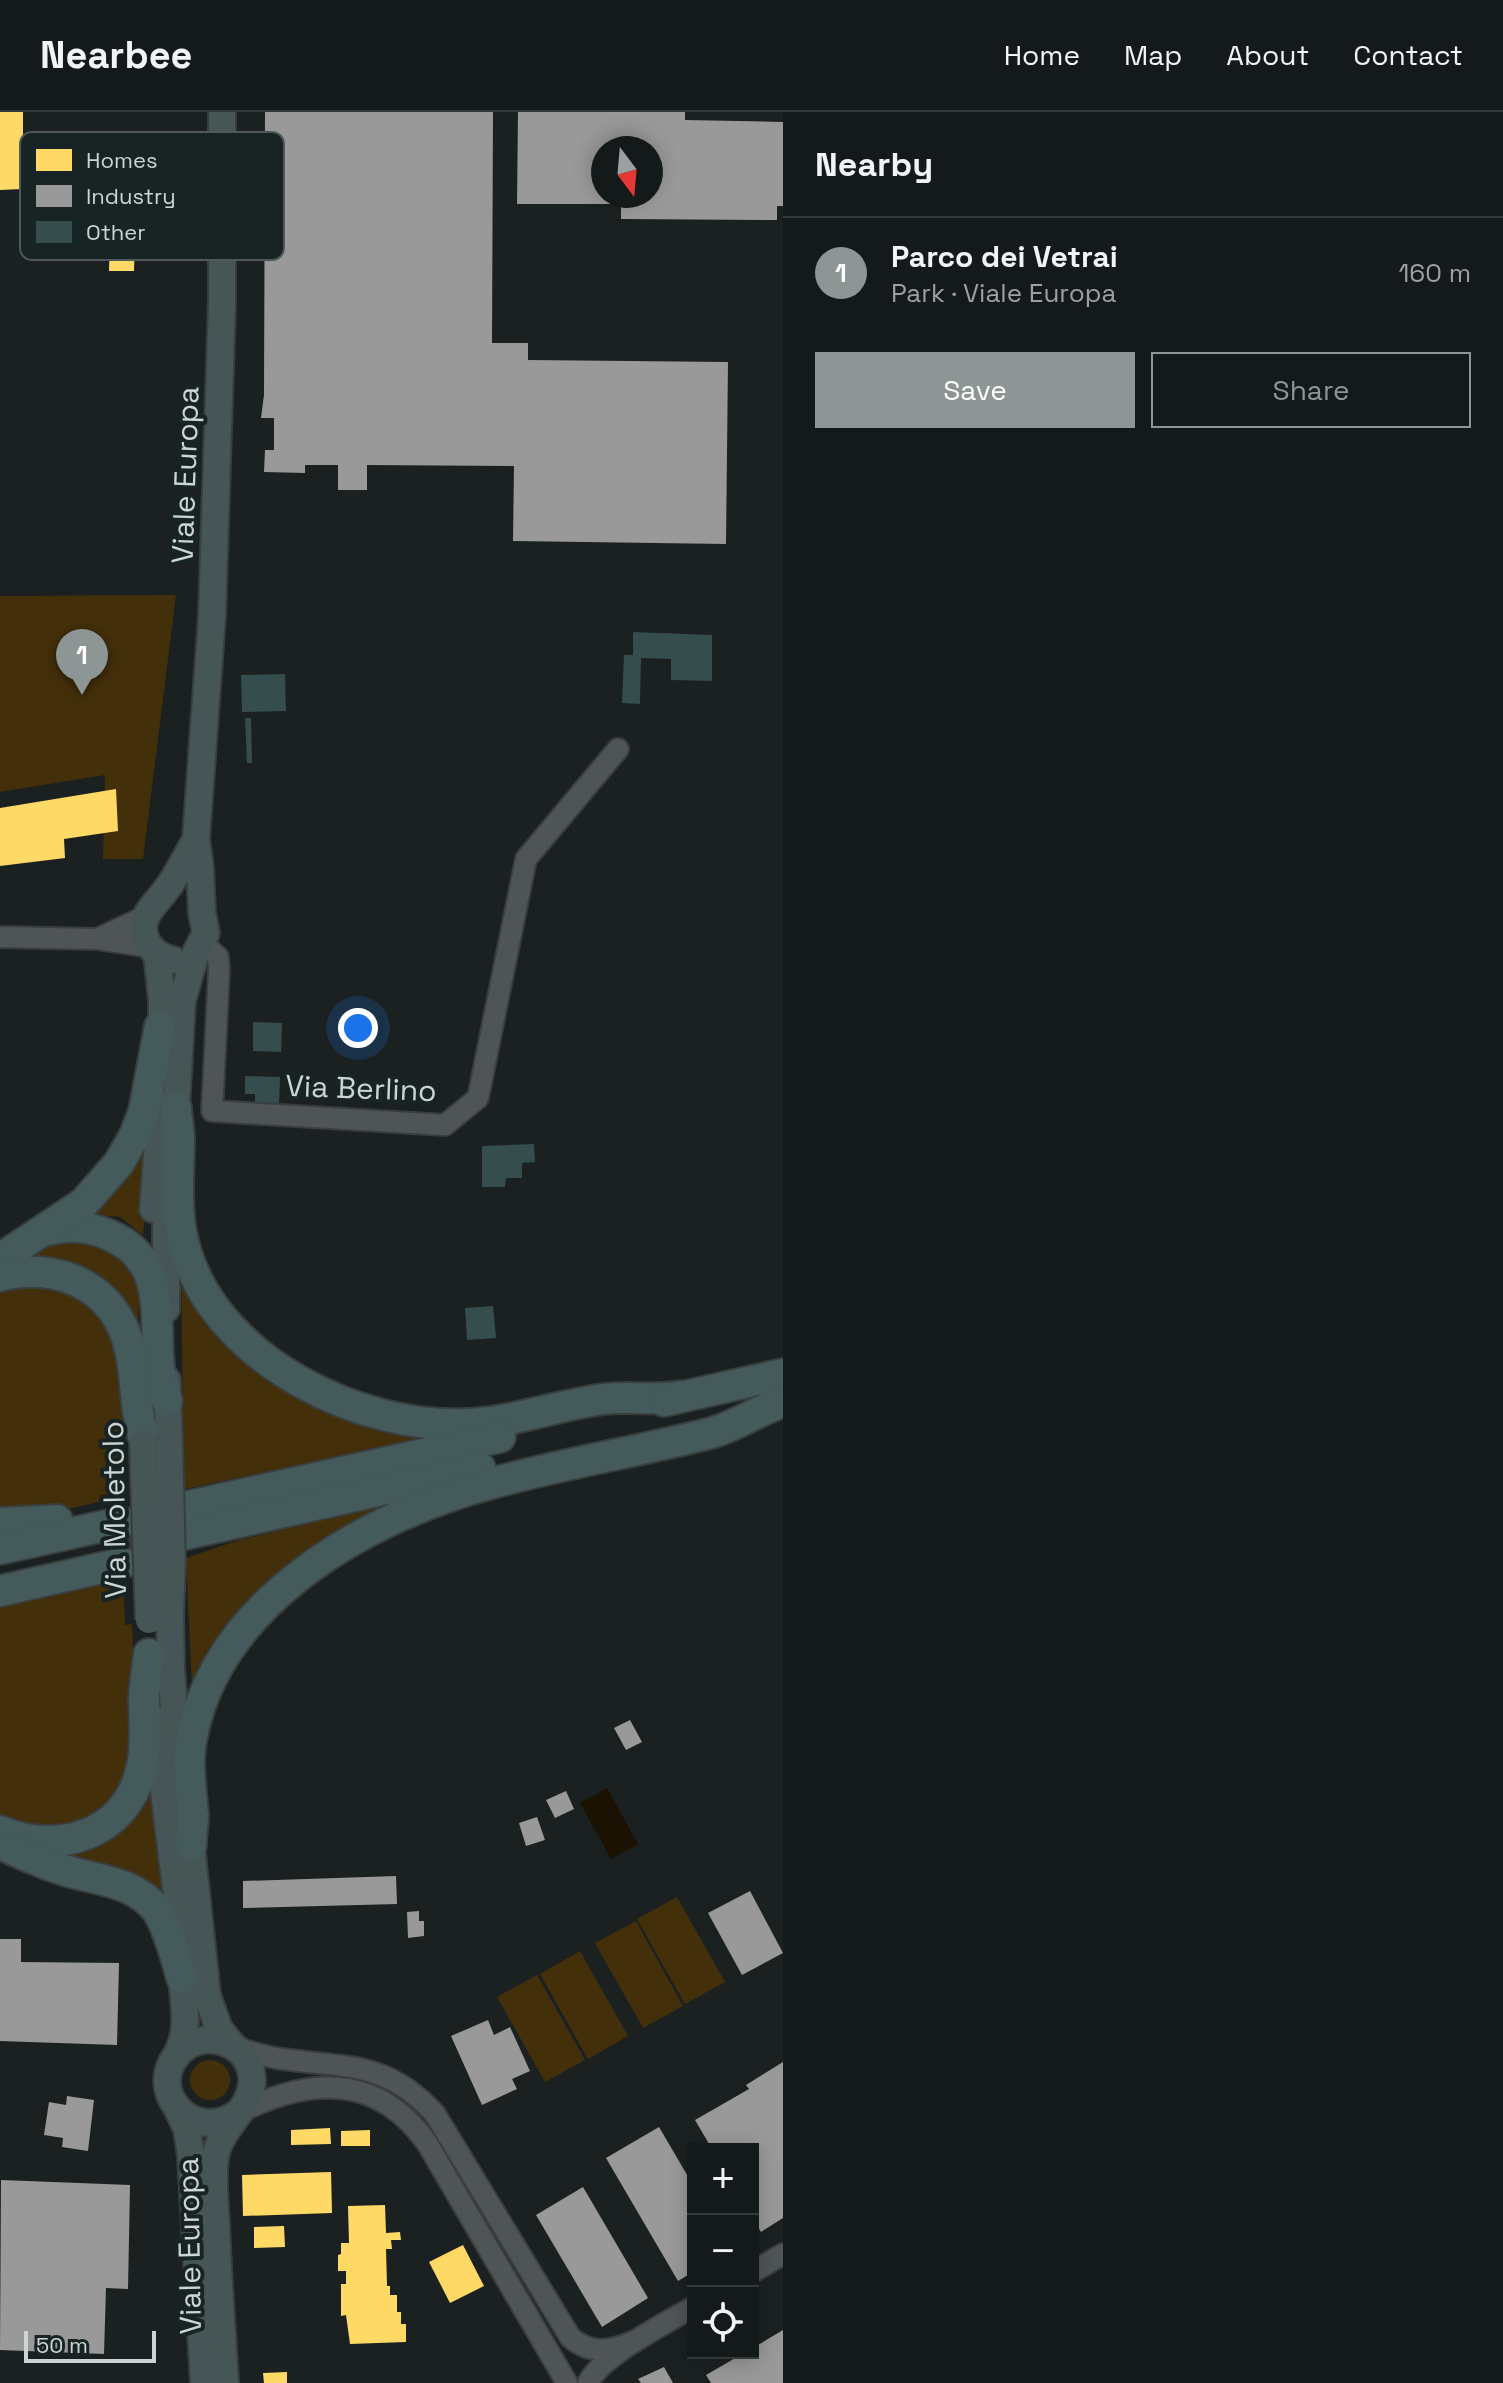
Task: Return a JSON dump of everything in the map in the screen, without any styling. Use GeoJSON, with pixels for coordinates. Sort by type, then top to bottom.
{"type":"FeatureCollection","features":[{"type":"Feature","properties":{"kind":"highway"},"geometry":{"type":"LineString","coordinates":[[0,1259],[92,1196],[124,1156],[144,1111],[160,1026]]}},
{"type":"Feature","properties":{"kind":"highway"},"geometry":{"type":"LineString","coordinates":[[176,1108],[179,1217],[186,1255],[216,1308],[242,1339],[262,1357],[306,1386],[369,1411],[420,1422],[454,1425],[501,1421],[606,1399],[683,1396]]}},
{"type":"Feature","properties":{"kind":"highway"},"geometry":{"type":"LineString","coordinates":[[34,1237],[62,1227],[91,1228],[121,1241],[148,1269],[155,1287],[159,1375],[167,1401]]}},
{"type":"Feature","properties":{"kind":"highway"},"geometry":{"type":"LineString","coordinates":[[0,1276],[33,1270],[65,1275],[86,1285],[110,1306],[129,1345],[136,1414],[152,1440]]}},
{"type":"Feature","properties":{"kind":"highway"},"geometry":{"type":"LineString","coordinates":[[783,1374],[265,1489],[185,1521],[242,1521],[783,1401]]}},
{"type":"Feature","properties":{"kind":"highway"},"geometry":{"type":"LineString","coordinates":[[191,1845],[190,1749],[207,1689],[223,1658],[243,1630],[269,1601],[303,1573],[374,1529],[452,1496],[513,1478],[722,1430],[783,1401]]}},
{"type":"Feature","properties":{"kind":"highway"},"geometry":{"type":"LineString","coordinates":[[0,1523],[40,1522],[122,1535]]}},
{"type":"Feature","properties":{"kind":"highway"},"geometry":{"type":"LineString","coordinates":[[0,1549],[122,1535]]}},
{"type":"Feature","properties":{"kind":"highway"},"geometry":{"type":"LineString","coordinates":[[0,1575],[122,1535]]}},
{"type":"Feature","properties":{"kind":"highway"},"geometry":{"type":"LineString","coordinates":[[0,1591],[122,1535]]}},
{"type":"Feature","properties":{"kind":"highway"},"geometry":{"type":"LineString","coordinates":[[0,1831],[33,1841],[68,1841],[95,1830],[125,1804],[137,1784],[143,1760],[144,1695],[149,1654]]}},
{"type":"Feature","properties":{"kind":"highway"},"geometry":{"type":"LineString","coordinates":[[0,1843],[62,1870],[109,1881],[142,1896],[155,1907],[163,1921],[182,1978]]}},
{"type":"Feature","properties":{"kind":"main road","name":"Viale Europa"},"geometry":{"type":"LineString","coordinates":[[196,839],[212,616],[222,260]]}},
{"type":"Feature","properties":{"kind":"main road"},"geometry":{"type":"LineString","coordinates":[[152,910],[196,839]]}},
{"type":"Feature","properties":{"kind":"main road","name":"Via Moletolo"},"geometry":{"type":"LineString","coordinates":[[152,1440],[167,1401],[165,1224],[182,1001],[200,948],[205,922],[196,839]]}},
{"type":"Feature","properties":{"kind":"main road"},"geometry":{"type":"LineString","coordinates":[[152,910],[167,899],[186,899],[202,913]]}},
{"type":"Feature","properties":{"kind":"main road","name":"Via Moletolo"},"geometry":{"type":"LineString","coordinates":[[152,910],[144,927],[153,951],[162,999],[160,1026],[163,1049],[148,1269],[159,1617],[172,1690],[183,1819],[191,1845],[207,1995],[219,2029],[248,2062],[252,2075],[250,2096],[238,2113]]}},
{"type":"Feature","properties":{"kind":"main road"},"geometry":{"type":"LineString","coordinates":[[153,951],[176,960],[187,958],[200,948]]}},
{"type":"Feature","properties":{"kind":"main road","name":"Via Moletolo"},"geometry":{"type":"LineString","coordinates":[[159,1617],[149,1654],[183,1948],[186,2027],[169,2073],[168,2087],[176,2106]]}},
{"type":"Feature","properties":{"kind":"main road"},"geometry":{"type":"LineString","coordinates":[[174,2060],[183,2050],[201,2040],[222,2041],[234,2047]]}},
{"type":"Feature","properties":{"kind":"main road","name":"Viale Europa"},"geometry":{"type":"LineString","coordinates":[[176,2106],[187,2129],[191,2156],[209,2383]]}},
{"type":"Feature","properties":{"kind":"main road"},"geometry":{"type":"LineString","coordinates":[[176,2106],[186,2116],[206,2123],[227,2120],[238,2113]]}},
{"type":"Feature","properties":{"kind":"main road","name":"Viale Europa"},"geometry":{"type":"LineString","coordinates":[[209,2383],[214,2163],[222,2136],[238,2113]]}},
{"type":"Feature","properties":{"kind":"street","name":"Via Berlino"},"geometry":{"type":"LineString","coordinates":[[200,948],[218,957],[219,970],[212,1111],[445,1125],[478,1098],[526,859],[618,749]]}},
{"type":"Feature","properties":{"kind":"street"},"geometry":{"type":"LineString","coordinates":[[97,939],[152,910]]}},
{"type":"Feature","properties":{"kind":"street"},"geometry":{"type":"LineString","coordinates":[[0,937],[97,939],[153,951]]}},
{"type":"Feature","properties":{"kind":"street"},"geometry":{"type":"LineString","coordinates":[[234,2047],[282,2059],[367,2069],[409,2089],[435,2114],[570,2337],[580,2346],[598,2351],[614,2349],[687,2310]]}},
{"type":"Feature","properties":{"kind":"street"},"geometry":{"type":"LineString","coordinates":[[238,2113],[283,2093],[326,2086],[358,2090],[388,2103],[414,2125],[427,2143],[567,2383]]}},
{"type":"Feature","properties":{"kind":"street"},"geometry":{"type":"LineString","coordinates":[[759,2268],[783,2254]]}},
{"type":"Feature","properties":{"kind":"street"},"geometry":{"type":"LineString","coordinates":[[588,2383],[593,2373],[632,2342]]}},
{"type":"Feature","properties":{"kind":"shaded area"},"geometry":{"type":"Polygon","coordinates":[[[176,595],[143,859],[103,859],[105,775],[0,792],[0,596],[176,595]]]}},
{"type":"Feature","properties":{"kind":"shaded area"},"geometry":{"type":"Polygon","coordinates":[[[152,1131],[143,1235],[120,1217],[85,1214],[119,1188],[133,1169],[152,1131]]]}},
{"type":"Feature","properties":{"kind":"shaded area"},"geometry":{"type":"Polygon","coordinates":[[[62,1236],[104,1242],[140,1279],[138,1328],[20,1257],[62,1236]]]}},
{"type":"Feature","properties":{"kind":"shaded area"},"geometry":{"type":"Polygon","coordinates":[[[181,1264],[218,1325],[433,1437],[184,1489],[181,1264]]]}},
{"type":"Feature","properties":{"kind":"shaded area"},"geometry":{"type":"Polygon","coordinates":[[[39,1279],[99,1306],[125,1366],[127,1447],[120,1449],[121,1497],[41,1515],[0,1516],[0,1285],[39,1279]]]}},
{"type":"Feature","properties":{"kind":"shaded area"},"geometry":{"type":"Polygon","coordinates":[[[399,1502],[192,1689],[186,1558],[236,1541],[399,1502]]]}},
{"type":"Feature","properties":{"kind":"shaded area"},"geometry":{"type":"Polygon","coordinates":[[[123,1573],[125,1625],[132,1624],[137,1743],[128,1784],[77,1830],[0,1823],[0,1601],[123,1573]]]}},
{"type":"Feature","properties":{"kind":"shaded area"},"geometry":{"type":"Polygon","coordinates":[[[151,1784],[169,1908],[52,1853],[151,1784]]]}},
{"type":"Feature","properties":{"kind":"shaded area"},"geometry":{"type":"Polygon","coordinates":[[[607,1788],[638,1844],[611,1859],[580,1803],[607,1788]]]}},
{"type":"Feature","properties":{"kind":"shaded area"},"geometry":{"type":"Polygon","coordinates":[[[677,1897],[725,1982],[685,2004],[637,1919],[677,1897]]]}},
{"type":"Feature","properties":{"kind":"shaded area"},"geometry":{"type":"Polygon","coordinates":[[[636,1921],[683,2006],[643,2028],[595,1943],[636,1921]]]}},
{"type":"Feature","properties":{"kind":"shaded area"},"geometry":{"type":"Polygon","coordinates":[[[580,1951],[628,2036],[588,2059],[540,1974],[580,1951]]]}},
{"type":"Feature","properties":{"kind":"shaded area"},"geometry":{"type":"Polygon","coordinates":[[[537,1975],[585,2060],[545,2082],[497,1997],[537,1975]]]}},
{"type":"Feature","properties":{"kind":"shaded area"},"geometry":{"type":"Polygon","coordinates":[[[210,2060],[224,2066],[230,2080],[224,2094],[210,2100],[196,2094],[190,2080],[196,2066],[210,2060]]]}},
{"type":"Feature","properties":{"kind":"building: Homes"},"geometry":{"type":"Polygon","coordinates":[[[0,112],[23,112],[20,189],[0,190],[0,112]]]}},
{"type":"Feature","properties":{"kind":"building: Homes"},"geometry":{"type":"Polygon","coordinates":[[[109,260],[134,260],[134,271],[109,271],[109,260]]]}},
{"type":"Feature","properties":{"kind":"building: Homes"},"geometry":{"type":"Polygon","coordinates":[[[116,789],[118,831],[64,839],[65,858],[0,866],[0,808],[116,789]]]}},
{"type":"Feature","properties":{"kind":"building: Homes"},"geometry":{"type":"Polygon","coordinates":[[[330,2128],[331,2144],[291,2145],[291,2130],[330,2128]]]}},
{"type":"Feature","properties":{"kind":"building: Homes"},"geometry":{"type":"Polygon","coordinates":[[[370,2130],[370,2146],[341,2146],[341,2131],[370,2130]]]}},
{"type":"Feature","properties":{"kind":"building: Homes"},"geometry":{"type":"Polygon","coordinates":[[[331,2172],[332,2213],[243,2216],[242,2175],[331,2172]]]}},
{"type":"Feature","properties":{"kind":"building: Homes"},"geometry":{"type":"Polygon","coordinates":[[[385,2205],[386,2233],[400,2232],[401,2240],[391,2240],[392,2249],[386,2249],[387,2286],[390,2286],[390,2295],[397,2295],[397,2312],[401,2312],[401,2324],[406,2324],[406,2342],[350,2344],[346,2315],[341,2316],[341,2284],[346,2284],[346,2271],[338,2271],[341,2243],[349,2243],[348,2206],[385,2205]]]}},
{"type":"Feature","properties":{"kind":"building: Homes"},"geometry":{"type":"Polygon","coordinates":[[[284,2226],[285,2247],[254,2248],[254,2227],[284,2226]]]}},
{"type":"Feature","properties":{"kind":"building: Homes"},"geometry":{"type":"Polygon","coordinates":[[[463,2245],[484,2286],[450,2303],[429,2262],[463,2245]]]}},
{"type":"Feature","properties":{"kind":"building: Homes"},"geometry":{"type":"Polygon","coordinates":[[[287,2372],[287,2383],[264,2383],[263,2373],[287,2372]]]}},
{"type":"Feature","properties":{"kind":"building: Industry"},"geometry":{"type":"Polygon","coordinates":[[[265,112],[493,112],[492,343],[528,343],[528,360],[728,362],[726,544],[513,541],[514,466],[367,465],[367,490],[338,490],[338,465],[305,465],[305,473],[264,472],[265,450],[274,450],[274,418],[261,418],[264,395],[264,260],[284,260],[284,132],[265,132],[265,112]]]}},
{"type":"Feature","properties":{"kind":"building: Industry"},"geometry":{"type":"Polygon","coordinates":[[[518,112],[685,112],[685,120],[783,122],[783,206],[777,206],[777,220],[621,219],[621,208],[663,208],[663,136],[591,136],[591,204],[517,204],[518,112]]]}},
{"type":"Feature","properties":{"kind":"building: Industry"},"geometry":{"type":"Polygon","coordinates":[[[630,1720],[642,1742],[626,1750],[614,1728],[630,1720]]]}},
{"type":"Feature","properties":{"kind":"building: Industry"},"geometry":{"type":"Polygon","coordinates":[[[566,1791],[574,1809],[555,1818],[546,1800],[566,1791]]]}},
{"type":"Feature","properties":{"kind":"building: Industry"},"geometry":{"type":"Polygon","coordinates":[[[537,1817],[545,1840],[526,1846],[519,1823],[537,1817]]]}},
{"type":"Feature","properties":{"kind":"building: Industry"},"geometry":{"type":"Polygon","coordinates":[[[396,1876],[397,1904],[243,1908],[243,1881],[396,1876]]]}},
{"type":"Feature","properties":{"kind":"building: Industry"},"geometry":{"type":"Polygon","coordinates":[[[750,1891],[783,1953],[742,1975],[708,1913],[750,1891]]]}},
{"type":"Feature","properties":{"kind":"building: Industry"},"geometry":{"type":"Polygon","coordinates":[[[419,1911],[419,1921],[424,1921],[424,1936],[408,1938],[407,1912],[419,1911]]]}},
{"type":"Feature","properties":{"kind":"building: Industry"},"geometry":{"type":"Polygon","coordinates":[[[0,1939],[21,1939],[21,1962],[119,1963],[117,2045],[0,2041],[0,1939]]]}},
{"type":"Feature","properties":{"kind":"building: Industry"},"geometry":{"type":"Polygon","coordinates":[[[488,2020],[494,2035],[510,2027],[530,2071],[512,2079],[517,2089],[482,2105],[451,2036],[488,2020]]]}},
{"type":"Feature","properties":{"kind":"building: Industry"},"geometry":{"type":"Polygon","coordinates":[[[783,2062],[783,2218],[761,2232],[759,2143],[708,2143],[695,2120],[749,2089],[746,2085],[783,2062]]]}},
{"type":"Feature","properties":{"kind":"building: Industry"},"geometry":{"type":"Polygon","coordinates":[[[67,2096],[94,2100],[88,2151],[62,2147],[63,2138],[44,2135],[49,2102],[66,2105],[67,2096]]]}},
{"type":"Feature","properties":{"kind":"building: Industry"},"geometry":{"type":"Polygon","coordinates":[[[659,2127],[687,2175],[687,2276],[678,2281],[606,2158],[659,2127]]]}},
{"type":"Feature","properties":{"kind":"building: Industry"},"geometry":{"type":"Polygon","coordinates":[[[1,2180],[130,2185],[128,2289],[106,2288],[104,2354],[0,2350],[1,2180]]]}},
{"type":"Feature","properties":{"kind":"building: Industry"},"geometry":{"type":"Polygon","coordinates":[[[583,2187],[648,2298],[602,2327],[536,2215],[583,2187]]]}},
{"type":"Feature","properties":{"kind":"building: Industry"},"geometry":{"type":"Polygon","coordinates":[[[783,2330],[783,2383],[711,2383],[706,2375],[734,2359],[759,2359],[759,2344],[783,2330]]]}},
{"type":"Feature","properties":{"kind":"building: Industry"},"geometry":{"type":"Polygon","coordinates":[[[664,2367],[673,2383],[641,2383],[638,2379],[664,2367]]]}},
{"type":"Feature","properties":{"kind":"building: Other"},"geometry":{"type":"Polygon","coordinates":[[[633,632],[712,635],[712,681],[671,680],[671,659],[641,658],[640,704],[622,703],[624,655],[633,655],[633,632]]]}},
{"type":"Feature","properties":{"kind":"building: Other"},"geometry":{"type":"Polygon","coordinates":[[[285,674],[286,711],[242,712],[241,675],[285,674]]]}},
{"type":"Feature","properties":{"kind":"building: Other"},"geometry":{"type":"Polygon","coordinates":[[[245,718],[251,718],[252,763],[247,763],[245,718]]]}},
{"type":"Feature","properties":{"kind":"building: Other"},"geometry":{"type":"Polygon","coordinates":[[[253,1022],[282,1023],[281,1052],[253,1051],[253,1022]]]}},
{"type":"Feature","properties":{"kind":"building: Other"},"geometry":{"type":"Polygon","coordinates":[[[245,1076],[280,1077],[279,1106],[255,1105],[255,1094],[245,1094],[245,1076]]]}},
{"type":"Feature","properties":{"kind":"building: Other"},"geometry":{"type":"Polygon","coordinates":[[[534,1144],[535,1162],[522,1163],[522,1178],[506,1178],[505,1187],[482,1187],[482,1146],[534,1144]]]}},
{"type":"Feature","properties":{"kind":"building: Other"},"geometry":{"type":"Polygon","coordinates":[[[493,1306],[496,1338],[467,1340],[465,1308],[493,1306]]]}},
{"type":"Feature","properties":{"kind":"tunnel"},"geometry":{"type":"LineString","coordinates":[[123,1547],[172,1537]]}},
{"type":"Feature","properties":{"kind":"place","name":"Parco dei Vetrai"},"geometry":{"type":"Point","coordinates":[82,695]}}]}
